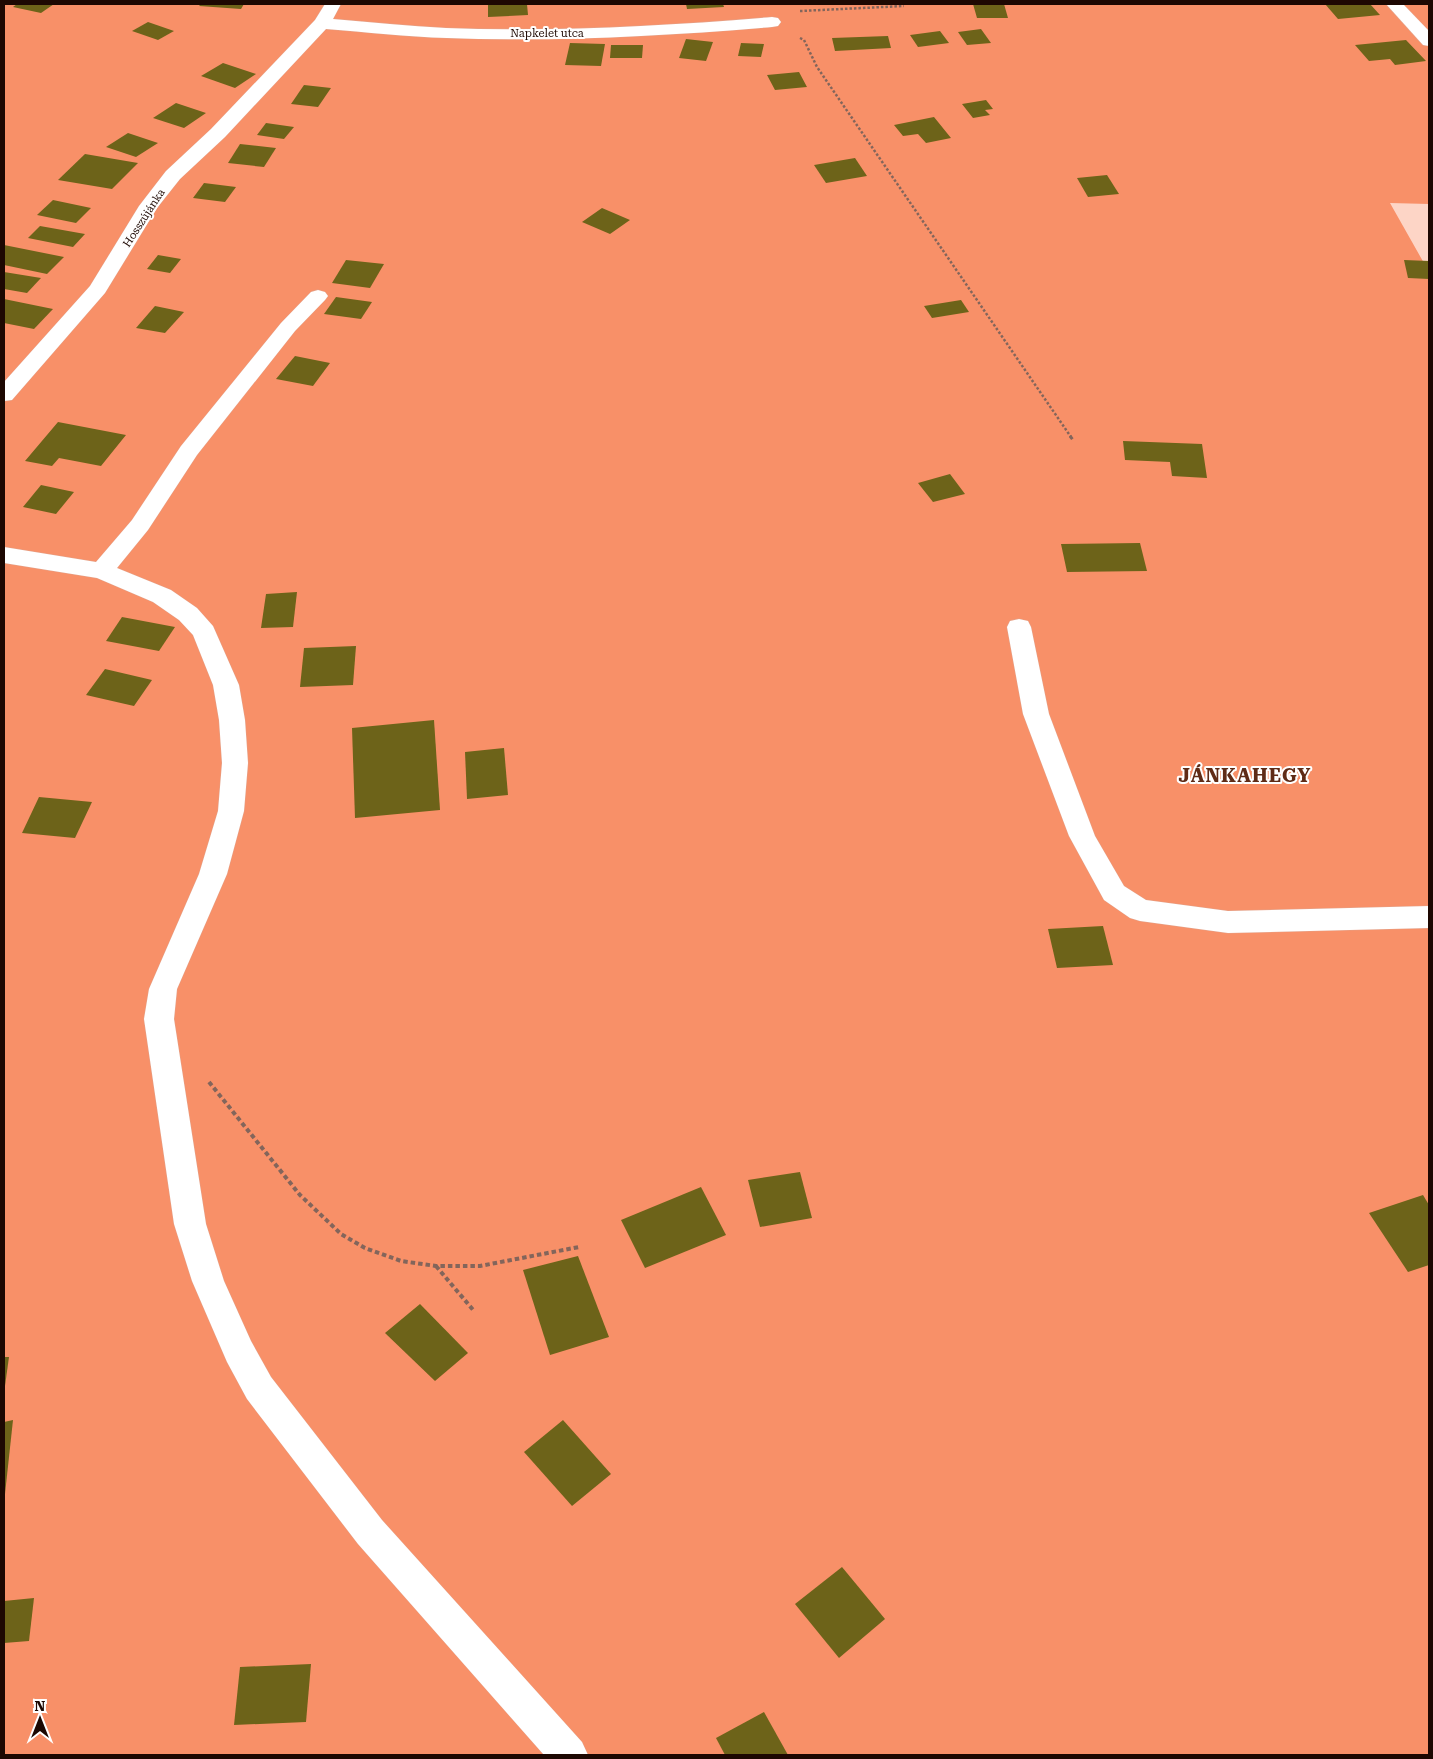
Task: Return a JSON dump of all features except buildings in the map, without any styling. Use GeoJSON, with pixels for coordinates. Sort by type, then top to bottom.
{"type":"FeatureCollection","features":[{"type":"Feature","properties":{"kind":"street","name":"Hosszújánka"},"geometry":{"type":"LineString","coordinates":[[4,395],[98,289],[149,206],[173,175],[218,133],[322,23],[333,4]]}},
{"type":"Feature","properties":{"kind":"street"},"geometry":{"type":"LineString","coordinates":[[1394,4],[1429,41]]}},
{"type":"Feature","properties":{"kind":"street","name":"Napkelet utca"},"geometry":{"type":"LineString","coordinates":[[322,23],[446,33],[562,34],[666,32],[772,22]]}},
{"type":"Feature","properties":{"kind":"street"},"geometry":{"type":"LineString","coordinates":[[102,571],[140,525],[189,451],[288,327],[318,296]]}},
{"type":"Feature","properties":{"kind":"street"},"geometry":{"type":"LineString","coordinates":[[4,555],[102,571],[162,596],[188,614],[204,632],[226,685],[232,720],[234,764],[232,811],[213,874],[163,989],[159,1019],[190,1224],[208,1281],[239,1351],[259,1388],[370,1532],[569,1755]]}},
{"type":"Feature","properties":{"kind":"street"},"geometry":{"type":"LineString","coordinates":[[1019,627],[1036,714],[1082,836],[1114,893],[1140,910],[1228,922],[1429,917]]}},
{"type":"Feature","properties":{"kind":"path"},"geometry":{"type":"LineString","coordinates":[[772,22],[800,11],[904,6]]}},
{"type":"Feature","properties":{"kind":"path"},"geometry":{"type":"LineString","coordinates":[[772,22],[804,40],[817,66],[1073,440]]}},
{"type":"Feature","properties":{"kind":"path"},"geometry":{"type":"LineString","coordinates":[[208,1080],[300,1195],[341,1234],[365,1248],[401,1261],[436,1266],[480,1266],[578,1247]]}},
{"type":"Feature","properties":{"kind":"path"},"geometry":{"type":"LineString","coordinates":[[436,1266],[474,1311]]}},
{"type":"Feature","properties":{"kind":"shaded area"},"geometry":{"type":"Polygon","coordinates":[[[4,4],[1429,4],[1429,204],[1390,203],[1429,272],[1429,1755],[4,1755],[4,4]]]}},
{"type":"Feature","properties":{"kind":"district","name":"JÁNKAHEGY"},"geometry":{"type":"Point","coordinates":[1245,775]}}]}
